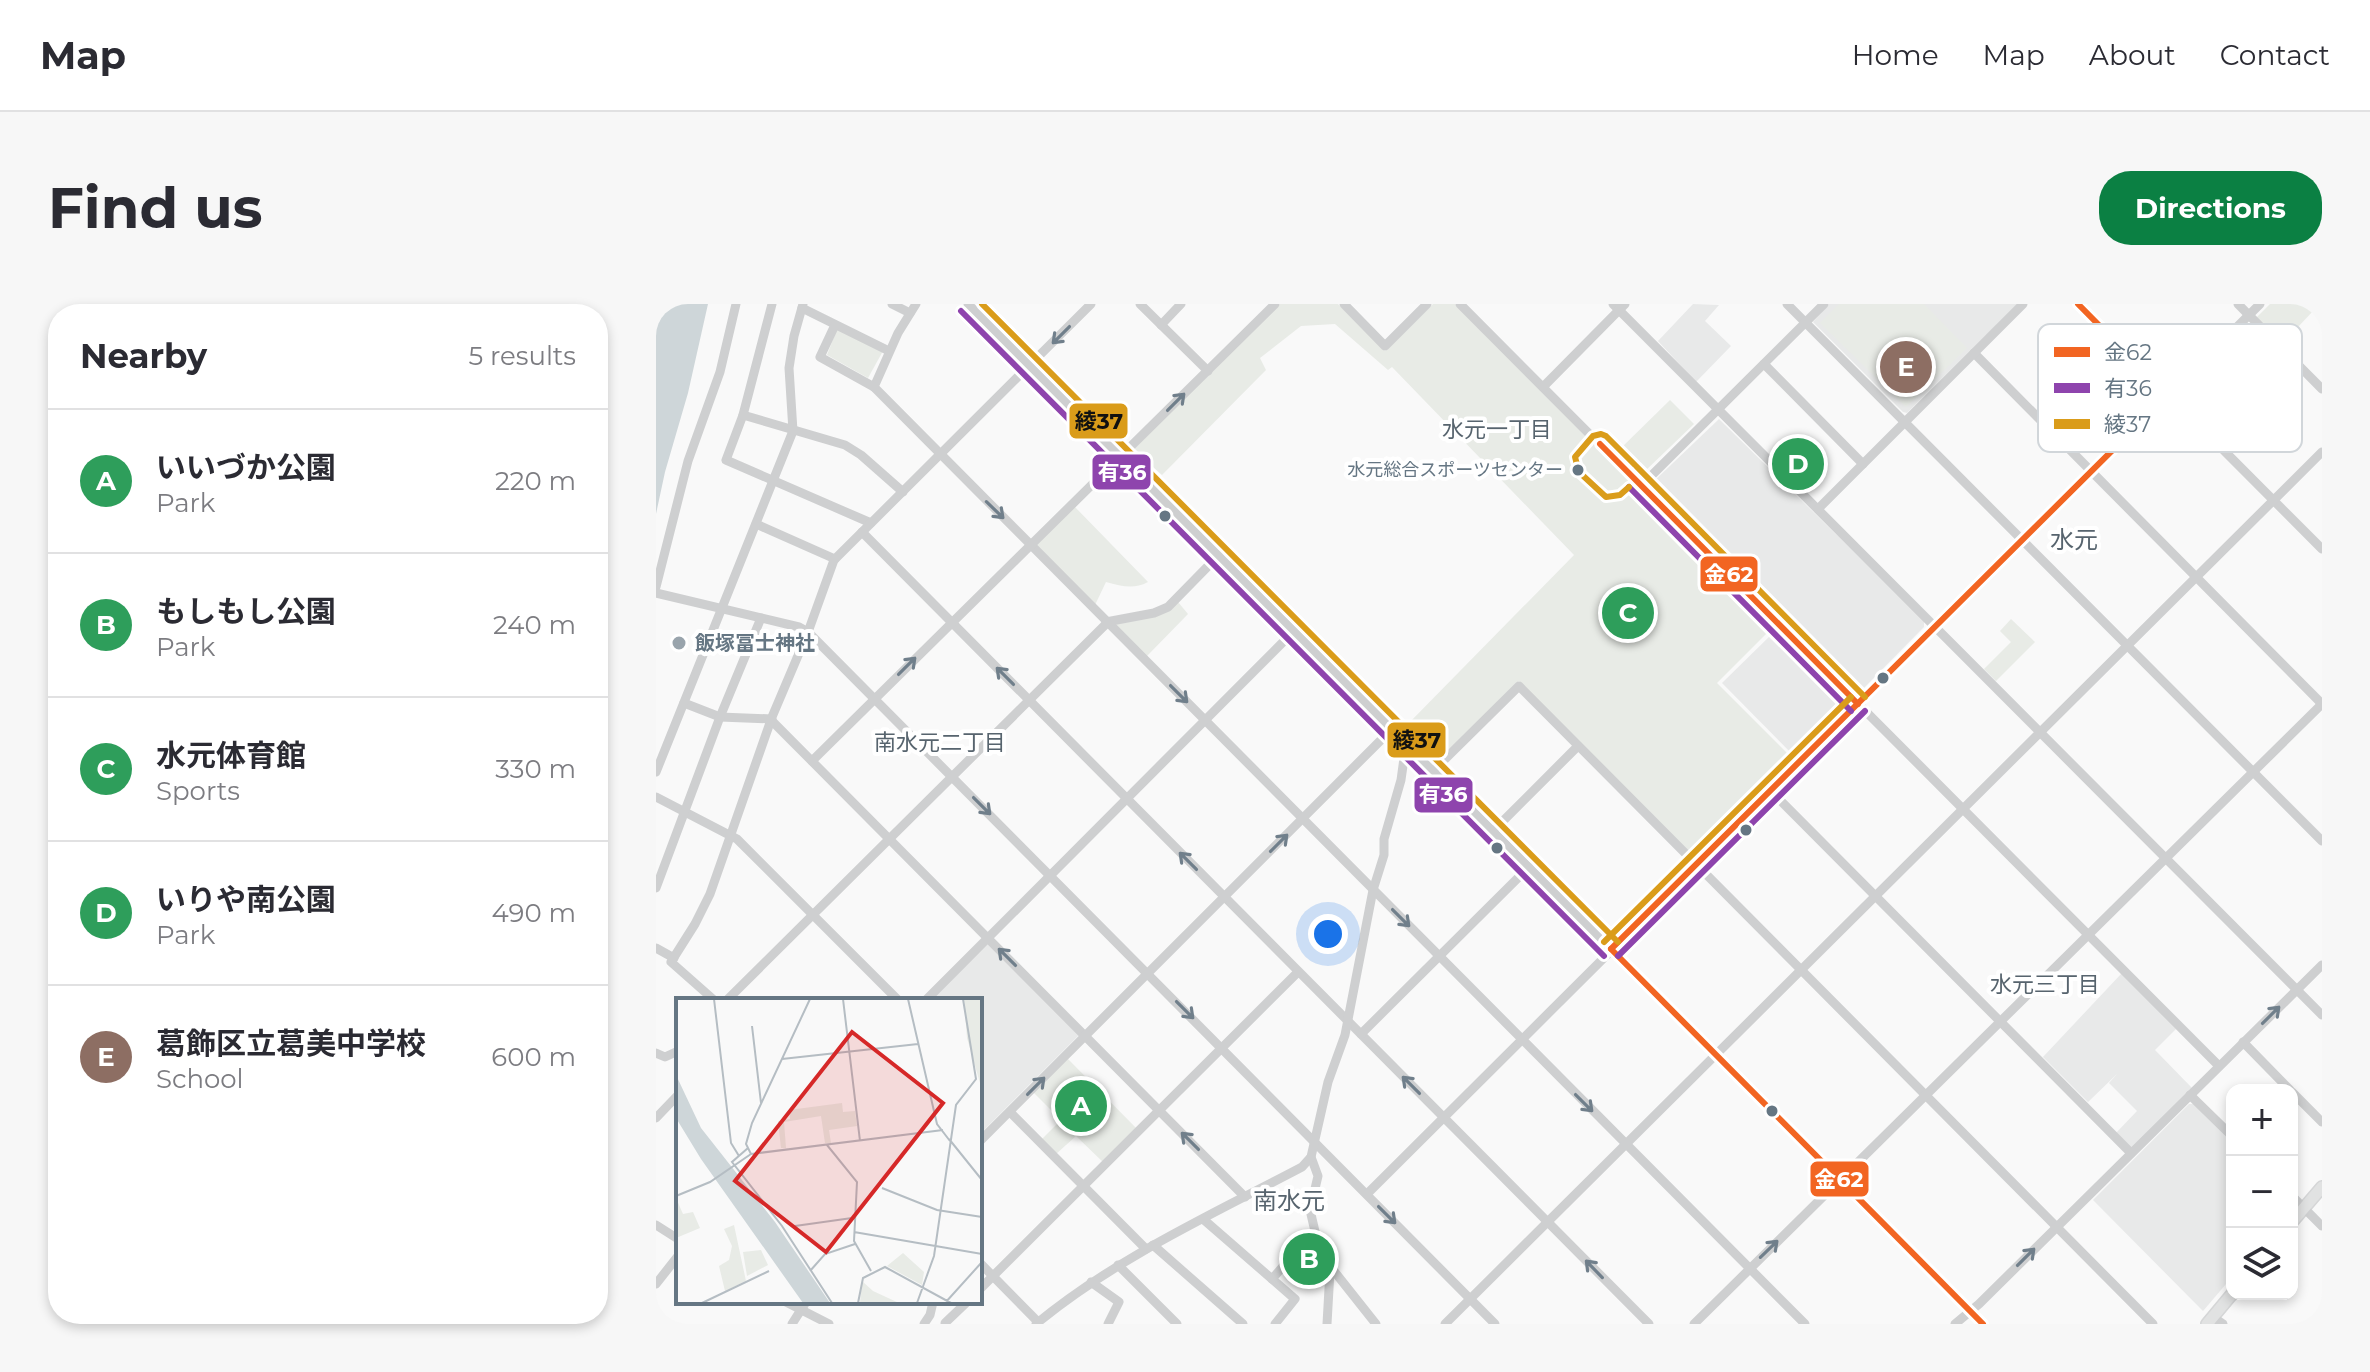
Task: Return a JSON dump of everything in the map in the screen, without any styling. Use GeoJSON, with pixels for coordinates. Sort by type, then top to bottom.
{"type":"FeatureCollection","features":[{"type":"Feature","properties":{"kind":"main road"},"geometry":{"type":"LineString","coordinates":[[2298,1215],[2322,1187]]}},
{"type":"Feature","properties":{"kind":"main road"},"geometry":{"type":"LineString","coordinates":[[2214,1322],[2228,1300]]}},
{"type":"Feature","properties":{"kind":"street"},"geometry":{"type":"LineString","coordinates":[[736,304],[720,372],[688,461],[656,590],[808,632],[1495,1324]]}},
{"type":"Feature","properties":{"kind":"street"},"geometry":{"type":"LineString","coordinates":[[772,304],[743,415],[726,460],[871,523]]}},
{"type":"Feature","properties":{"kind":"street"},"geometry":{"type":"LineString","coordinates":[[874,387],[889,351],[913,309],[892,304]]}},
{"type":"Feature","properties":{"kind":"street"},"geometry":{"type":"LineString","coordinates":[[968,304],[1983,1324]]}},
{"type":"Feature","properties":{"kind":"street"},"geometry":{"type":"LineString","coordinates":[[672,960],[704,906],[732,836],[771,720],[835,559],[1091,304]]}},
{"type":"Feature","properties":{"kind":"street"},"geometry":{"type":"LineString","coordinates":[[1140,304],[1208,371]]}},
{"type":"Feature","properties":{"kind":"street"},"geometry":{"type":"LineString","coordinates":[[1161,325],[1181,304]]}},
{"type":"Feature","properties":{"kind":"street"},"geometry":{"type":"LineString","coordinates":[[812,761],[1275,304]]}},
{"type":"Feature","properties":{"kind":"street"},"geometry":{"type":"LineString","coordinates":[[1344,304],[1385,346],[1427,304]]}},
{"type":"Feature","properties":{"kind":"street"},"geometry":{"type":"LineString","coordinates":[[1460,304],[2219,1066]]}},
{"type":"Feature","properties":{"kind":"street"},"geometry":{"type":"LineString","coordinates":[[1787,304],[2322,841]]}},
{"type":"Feature","properties":{"kind":"street"},"geometry":{"type":"LineString","coordinates":[[1641,486],[1824,304]]}},
{"type":"Feature","properties":{"kind":"street"},"geometry":{"type":"LineString","coordinates":[[1818,509],[2023,304]]}},
{"type":"Feature","properties":{"kind":"street"},"geometry":{"type":"LineString","coordinates":[[2078,304],[2098,324]]}},
{"type":"Feature","properties":{"kind":"street"},"geometry":{"type":"LineString","coordinates":[[2238,304],[2258,324]]}},
{"type":"Feature","properties":{"kind":"street"},"geometry":{"type":"LineString","coordinates":[[2240,324],[2260,304]]}},
{"type":"Feature","properties":{"kind":"street"},"geometry":{"type":"LineString","coordinates":[[656,772],[793,431],[789,368],[803,306],[889,351]]}},
{"type":"Feature","properties":{"kind":"street"},"geometry":{"type":"LineString","coordinates":[[1543,387],[1619,306],[2322,1015]]}},
{"type":"Feature","properties":{"kind":"street"},"geometry":{"type":"LineString","coordinates":[[835,325],[820,357],[874,387],[1805,1324]]}},
{"type":"Feature","properties":{"kind":"street"},"geometry":{"type":"LineString","coordinates":[[1974,353],[2038,418]]}},
{"type":"Feature","properties":{"kind":"street"},"geometry":{"type":"LineString","coordinates":[[1764,364],[1863,464]]}},
{"type":"Feature","properties":{"kind":"street"},"geometry":{"type":"LineString","coordinates":[[2302,369],[2322,389]]}},
{"type":"Feature","properties":{"kind":"street"},"geometry":{"type":"LineString","coordinates":[[743,415],[845,445],[903,492]]}},
{"type":"Feature","properties":{"kind":"street"},"geometry":{"type":"LineString","coordinates":[[1694,1324],[2322,704],[2072,452]]}},
{"type":"Feature","properties":{"kind":"street"},"geometry":{"type":"LineString","coordinates":[[1367,1194],[2112,452]]}},
{"type":"Feature","properties":{"kind":"street"},"geometry":{"type":"LineString","coordinates":[[2226,452],[2322,549]]}},
{"type":"Feature","properties":{"kind":"street"},"geometry":{"type":"LineString","coordinates":[[1445,1324],[2322,452]]}},
{"type":"Feature","properties":{"kind":"street"},"geometry":{"type":"LineString","coordinates":[[756,524],[835,559]]}},
{"type":"Feature","properties":{"kind":"street"},"geometry":{"type":"LineString","coordinates":[[862,532],[1649,1324]]}},
{"type":"Feature","properties":{"kind":"street"},"geometry":{"type":"LineString","coordinates":[[729,998],[1107,622],[1154,613],[1168,607],[1219,555]]}},
{"type":"Feature","properties":{"kind":"street"},"geometry":{"type":"LineString","coordinates":[[656,888],[761,618]]}},
{"type":"Feature","properties":{"kind":"street"},"geometry":{"type":"LineString","coordinates":[[928,998],[1294,631]]}},
{"type":"Feature","properties":{"kind":"street"},"geometry":{"type":"LineString","coordinates":[[1433,771],[1519,686],[2153,1324]]}},
{"type":"Feature","properties":{"kind":"street"},"geometry":{"type":"LineString","coordinates":[[684,703],[720,717],[771,720],[1245,1197]]}},
{"type":"Feature","properties":{"kind":"street"},"geometry":{"type":"LineString","coordinates":[[982,1139],[1392,729]]}},
{"type":"Feature","properties":{"kind":"street"},"geometry":{"type":"LineString","coordinates":[[1328,1322],[1330,1271],[1317,1240],[1310,1210],[1318,1176],[1311,1157],[1348,1020],[1373,890],[1401,780],[1406,744]]}},
{"type":"Feature","properties":{"kind":"street"},"geometry":{"type":"LineString","coordinates":[[1493,831],[1578,746]]}},
{"type":"Feature","properties":{"kind":"street"},"geometry":{"type":"LineString","coordinates":[[1771,791],[2131,1153]]}},
{"type":"Feature","properties":{"kind":"street"},"geometry":{"type":"LineString","coordinates":[[656,797],[732,836],[896,998]]}},
{"type":"Feature","properties":{"kind":"street"},"geometry":{"type":"LineString","coordinates":[[1361,1034],[1529,867]]}},
{"type":"Feature","properties":{"kind":"street"},"geometry":{"type":"LineString","coordinates":[[656,948],[712,998]]}},
{"type":"Feature","properties":{"kind":"street"},"geometry":{"type":"LineString","coordinates":[[1955,1324],[1971,1312],[2322,965]]}},
{"type":"Feature","properties":{"kind":"street"},"geometry":{"type":"LineString","coordinates":[[982,1287],[1298,972]]}},
{"type":"Feature","properties":{"kind":"street"},"geometry":{"type":"LineString","coordinates":[[2243,1042],[2284,1084]]}},
{"type":"Feature","properties":{"kind":"street"},"geometry":{"type":"LineString","coordinates":[[656,1053],[665,1057],[676,1052]]}},
{"type":"Feature","properties":{"kind":"street"},"geometry":{"type":"LineString","coordinates":[[2190,1095],[2226,1130]]}},
{"type":"Feature","properties":{"kind":"street"},"geometry":{"type":"LineString","coordinates":[[656,1118],[676,1097]]}},
{"type":"Feature","properties":{"kind":"street"},"geometry":{"type":"LineString","coordinates":[[2298,1098],[2322,1122]]}},
{"type":"Feature","properties":{"kind":"street"},"geometry":{"type":"LineString","coordinates":[[1010,1112],[1083,1186],[1150,1247],[1243,1324]]}},
{"type":"Feature","properties":{"kind":"street"},"geometry":{"type":"LineString","coordinates":[[982,1265],[1037,1323],[1118,1265],[1302,1167],[1311,1157]]}},
{"type":"Feature","properties":{"kind":"street"},"geometry":{"type":"LineString","coordinates":[[2298,1202],[2322,1226]]}},
{"type":"Feature","properties":{"kind":"street"},"geometry":{"type":"LineString","coordinates":[[1203,1219],[1295,1299],[1275,1324]]}},
{"type":"Feature","properties":{"kind":"street"},"geometry":{"type":"LineString","coordinates":[[656,1225],[676,1238]]}},
{"type":"Feature","properties":{"kind":"street"},"geometry":{"type":"LineString","coordinates":[[1272,1279],[1301,1246],[1317,1240]]}},
{"type":"Feature","properties":{"kind":"street"},"geometry":{"type":"LineString","coordinates":[[656,1284],[676,1259]]}},
{"type":"Feature","properties":{"kind":"street"},"geometry":{"type":"LineString","coordinates":[[1325,1261],[1376,1324]]}},
{"type":"Feature","properties":{"kind":"street"},"geometry":{"type":"LineString","coordinates":[[1118,1265],[1177,1324]]}},
{"type":"Feature","properties":{"kind":"street"},"geometry":{"type":"LineString","coordinates":[[1091,1282],[1119,1302],[1108,1324]]}},
{"type":"Feature","properties":{"kind":"street"},"geometry":{"type":"LineString","coordinates":[[924,1324],[933,1304]]}},
{"type":"Feature","properties":{"kind":"street"},"geometry":{"type":"LineString","coordinates":[[930,1315],[947,1324],[965,1304]]}},
{"type":"Feature","properties":{"kind":"street"},"geometry":{"type":"LineString","coordinates":[[792,1324],[804,1305],[829,1324]]}},
{"type":"Feature","properties":{"kind":"shaded area"},"geometry":{"type":"Polygon","coordinates":[[[656,304],[708,304],[656,514],[656,304]]]}},
{"type":"Feature","properties":{"kind":"shaded area"},"geometry":{"type":"Polygon","coordinates":[[[1280,304],[1338,304],[1385,351],[1433,304],[1455,304],[1774,626],[1717,683],[1794,760],[1698,856],[1694,857],[1519,681],[1439,759],[1406,726],[1574,555],[1392,367],[1388,370],[1335,324],[1301,326],[1260,358],[1266,370],[1162,475],[1133,450],[1280,304]]]}},
{"type":"Feature","properties":{"kind":"shaded area"},"geometry":{"type":"Polygon","coordinates":[[[1693,304],[1719,305],[1705,321],[1731,346],[1696,382],[1658,341],[1693,304]]]}},
{"type":"Feature","properties":{"kind":"shaded area"},"geometry":{"type":"Polygon","coordinates":[[[1829,304],[2017,304],[1907,413],[1813,322],[1829,304]]]}},
{"type":"Feature","properties":{"kind":"shaded area"},"geometry":{"type":"Polygon","coordinates":[[[1839,304],[1924,304],[1967,348],[1906,407],[1820,323],[1839,304]]]}},
{"type":"Feature","properties":{"kind":"shaded area"},"geometry":{"type":"Polygon","coordinates":[[[2270,304],[2307,304],[2314,310],[2301,324],[2262,324],[2256,318],[2270,304]]]}},
{"type":"Feature","properties":{"kind":"shaded area"},"geometry":{"type":"Polygon","coordinates":[[[837,329],[883,351],[868,378],[827,355],[837,329]]]}},
{"type":"Feature","properties":{"kind":"shaded area"},"geometry":{"type":"Polygon","coordinates":[[[1670,400],[1694,424],[1642,474],[1619,450],[1670,400]]]}},
{"type":"Feature","properties":{"kind":"shaded area"},"geometry":{"type":"Polygon","coordinates":[[[1719,419],[1924,621],[1924,627],[1858,694],[1652,483],[1719,419]]]}},
{"type":"Feature","properties":{"kind":"shaded area"},"geometry":{"type":"Polygon","coordinates":[[[1798,444],[1818,464],[1798,484],[1778,464],[1798,444]]]}},
{"type":"Feature","properties":{"kind":"shaded area"},"geometry":{"type":"Polygon","coordinates":[[[1073,505],[1148,582],[1132,587],[1106,582],[1095,605],[1033,543],[1073,505]]]}},
{"type":"Feature","properties":{"kind":"shaded area"},"geometry":{"type":"Polygon","coordinates":[[[1178,602],[1188,614],[1146,657],[1114,625],[1178,602]]]}},
{"type":"Feature","properties":{"kind":"shaded area"},"geometry":{"type":"Polygon","coordinates":[[[2011,619],[2035,642],[1996,681],[1984,669],[2011,642],[2000,631],[2011,619]]]}},
{"type":"Feature","properties":{"kind":"shaded area"},"geometry":{"type":"Polygon","coordinates":[[[1775,631],[1846,702],[1793,755],[1722,683],[1775,631]]]}},
{"type":"Feature","properties":{"kind":"shaded area"},"geometry":{"type":"Polygon","coordinates":[[[989,943],[1080,1034],[982,1132],[982,998],[932,998],[989,943]]]}},
{"type":"Feature","properties":{"kind":"shaded area"},"geometry":{"type":"Polygon","coordinates":[[[2122,973],[2176,1029],[2155,1050],[2192,1088],[2132,1149],[2116,1133],[2137,1111],[2109,1083],[2117,1074],[2088,1102],[2043,1057],[2122,973]]]}},
{"type":"Feature","properties":{"kind":"shaded area"},"geometry":{"type":"Polygon","coordinates":[[[1068,1059],[1137,1129],[1104,1163],[1076,1136],[1056,1154],[1042,1139],[1061,1120],[1033,1092],[1068,1059]]]}},
{"type":"Feature","properties":{"kind":"shaded area"},"geometry":{"type":"Polygon","coordinates":[[[2189,1104],[2194,1104],[2226,1135],[2226,1284],[2203,1311],[2093,1200],[2189,1104]]]}},
{"type":"Feature","properties":{"kind":"shaded area"},"geometry":{"type":"Polygon","coordinates":[[[1315,1249],[1324,1268],[1293,1284],[1283,1274],[1306,1251],[1315,1249]]]}},
{"type":"Feature","properties":{"kind":"transit line","name":"綾37"},"geometry":{"type":"LineString","coordinates":[[982,304],[1618,942]]}},
{"type":"Feature","properties":{"kind":"transit line","name":"金62"},"geometry":{"type":"LineString","coordinates":[[2078,304],[2098,324]]}},
{"type":"Feature","properties":{"kind":"transit line","name":"有36"},"geometry":{"type":"LineString","coordinates":[[961,311],[1604,956]]}},
{"type":"Feature","properties":{"kind":"transit line","name":"綾37"},"geometry":{"type":"LineString","coordinates":[[1629,487],[1620,495],[1606,497],[1579,472],[1575,457],[1593,436],[1601,434],[1635,465]]}},
{"type":"Feature","properties":{"kind":"transit line","name":"金62"},"geometry":{"type":"LineString","coordinates":[[1600,444],[1858,704]]}},
{"type":"Feature","properties":{"kind":"transit line","name":"金62"},"geometry":{"type":"LineString","coordinates":[[1611,949],[2111,452]]}},
{"type":"Feature","properties":{"kind":"transit line","name":"綾37"},"geometry":{"type":"LineString","coordinates":[[1637,467],[1865,697]]}},
{"type":"Feature","properties":{"kind":"transit line","name":"有36"},"geometry":{"type":"LineString","coordinates":[[1629,487],[1851,711]]}},
{"type":"Feature","properties":{"kind":"transit line","name":"綾37"},"geometry":{"type":"LineString","coordinates":[[1604,942],[1851,697]]}},
{"type":"Feature","properties":{"kind":"transit line","name":"有36"},"geometry":{"type":"LineString","coordinates":[[1618,956],[1865,711]]}},
{"type":"Feature","properties":{"kind":"transit line","name":"金62"},"geometry":{"type":"LineString","coordinates":[[1611,949],[1983,1324]]}},
{"type":"Feature","properties":{"kind":"place","name":"葛飾区立葛美中学校"},"geometry":{"type":"Point","coordinates":[1906,367]}},
{"type":"Feature","properties":{"kind":"place","name":"いりや南公園"},"geometry":{"type":"Point","coordinates":[1798,464]}},
{"type":"Feature","properties":{"kind":"place","name":"水元総合スポーツセンター"},"geometry":{"type":"Point","coordinates":[1578,470]}},
{"type":"Feature","properties":{"kind":"place","name":"水元体育館"},"geometry":{"type":"Point","coordinates":[1628,613]}},
{"type":"Feature","properties":{"kind":"place","name":"飯塚冨士神社"},"geometry":{"type":"Point","coordinates":[679,643]}},
{"type":"Feature","properties":{"kind":"place","name":"いいづか公園"},"geometry":{"type":"Point","coordinates":[1081,1106]}},
{"type":"Feature","properties":{"kind":"place","name":"もしもし公園"},"geometry":{"type":"Point","coordinates":[1309,1259]}},
{"type":"Feature","properties":{"kind":"district","name":"水元一丁目"},"geometry":{"type":"Point","coordinates":[1497,429]}},
{"type":"Feature","properties":{"kind":"district","name":"水元"},"geometry":{"type":"Point","coordinates":[2074,539]}},
{"type":"Feature","properties":{"kind":"district","name":"南水元二丁目"},"geometry":{"type":"Point","coordinates":[940,742]}},
{"type":"Feature","properties":{"kind":"district","name":"水元三丁目"},"geometry":{"type":"Point","coordinates":[2045,984]}},
{"type":"Feature","properties":{"kind":"district","name":"南水元"},"geometry":{"type":"Point","coordinates":[1289,1200]}}]}
